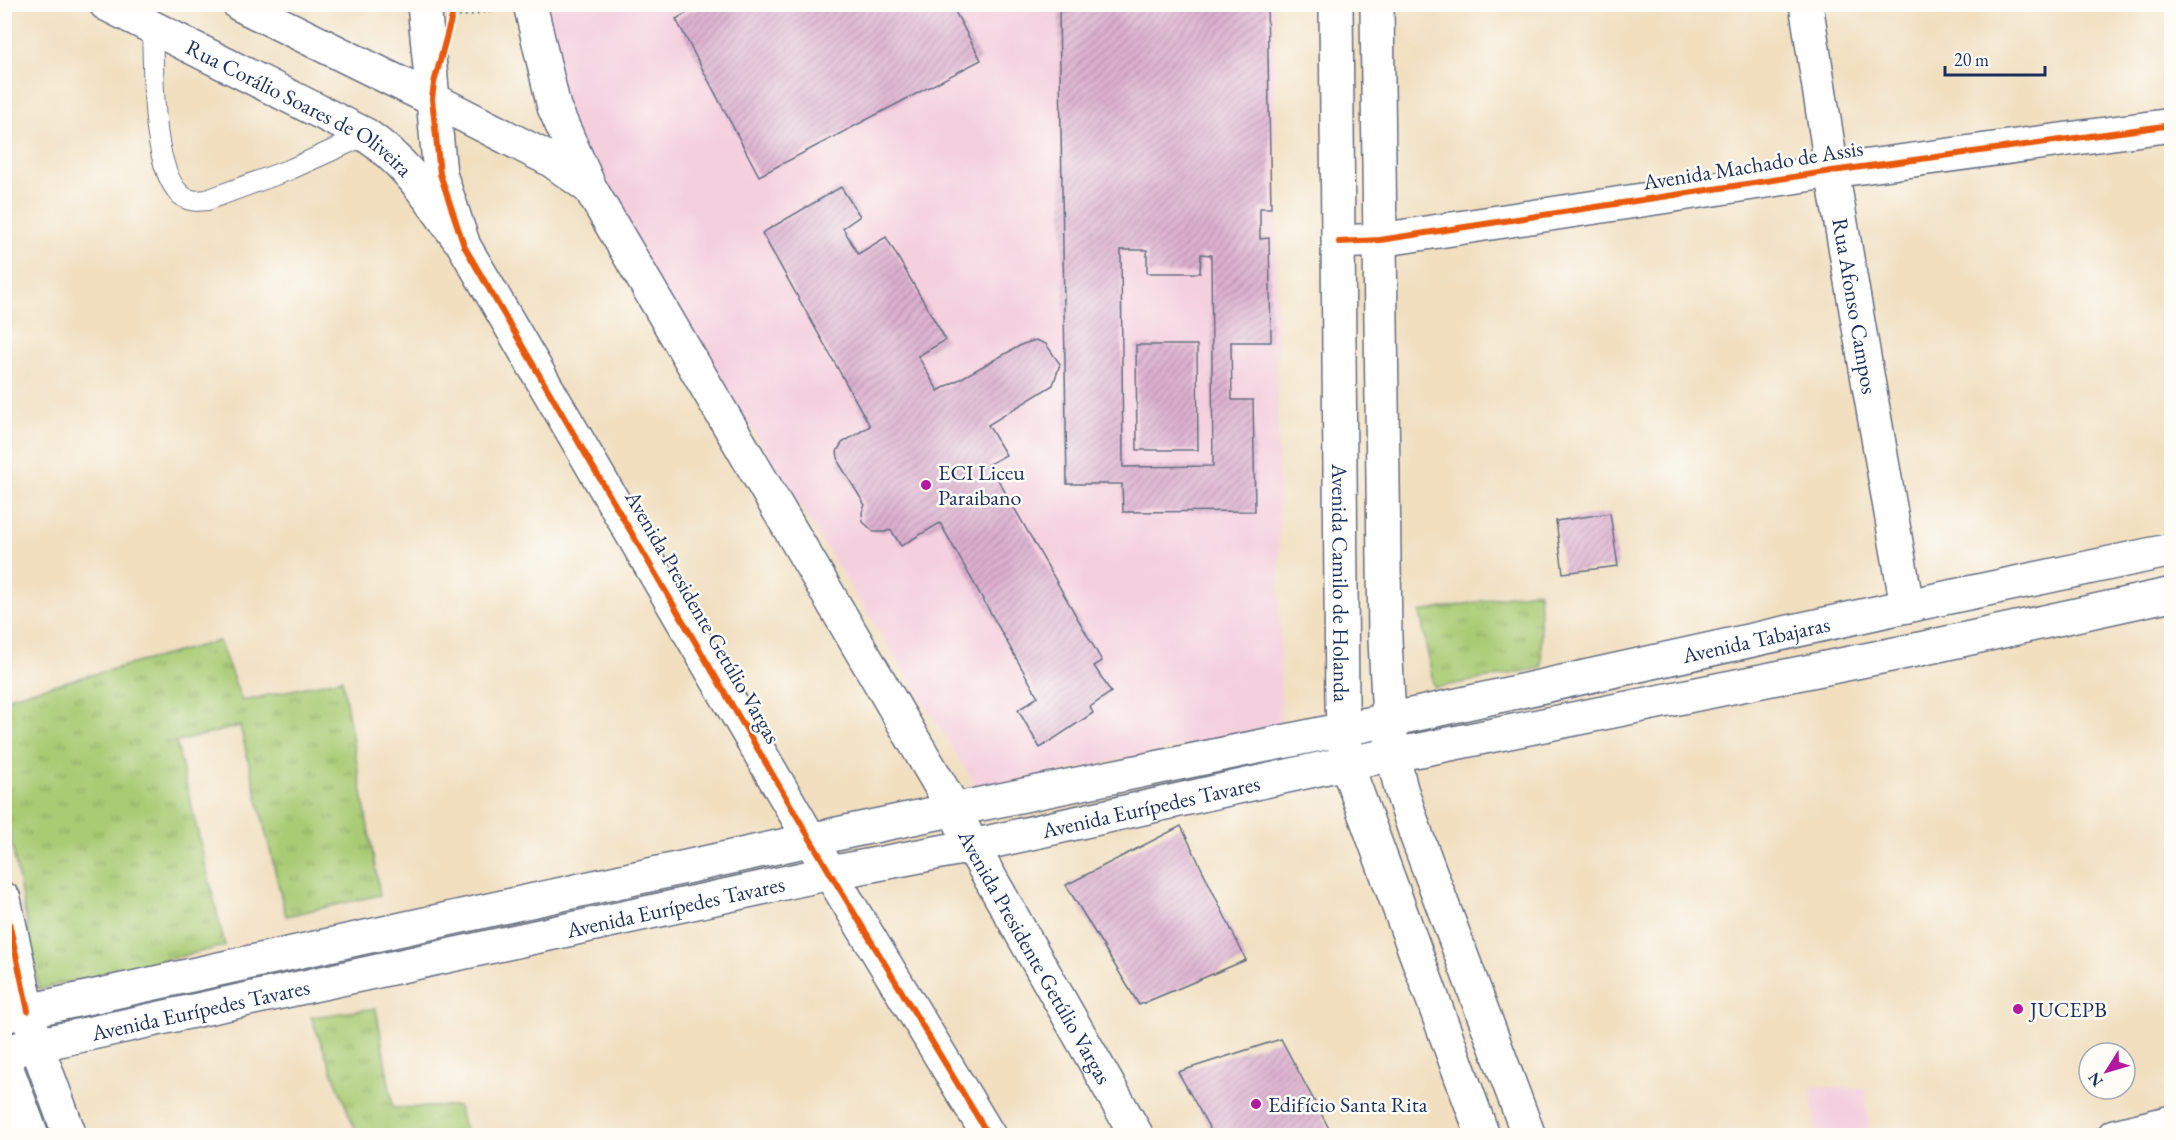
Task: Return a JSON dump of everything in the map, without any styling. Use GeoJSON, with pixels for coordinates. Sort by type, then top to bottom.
{"type":"FeatureCollection","features":[{"type":"Feature","properties":{"kind":"main road","name":"Rua Corálio Soares de Oliveira"},"geometry":{"type":"LineString","coordinates":[[106,4],[366,135],[391,152],[411,173],[464,246]]}},
{"type":"Feature","properties":{"kind":"main road"},"geometry":{"type":"LineString","coordinates":[[239,4],[551,160],[590,188]]}},
{"type":"Feature","properties":{"kind":"main road","name":"Avenida Presidente Getúlio Vargas"},"geometry":{"type":"LineString","coordinates":[[530,4],[554,107],[590,188],[954,809],[972,846],[1137,1136]]}},
{"type":"Feature","properties":{"kind":"main road","name":"Avenida Camilo de Holanda"},"geometry":{"type":"LineString","coordinates":[[1336,4],[1340,242],[1342,729],[1346,763],[1483,1136]]}},
{"type":"Feature","properties":{"kind":"main road","name":"Avenida Camilo de Holanda"},"geometry":{"type":"LineString","coordinates":[[1377,4],[1385,639],[1393,755],[1417,837],[1529,1136]]}},
{"type":"Feature","properties":{"kind":"main road","name":"Rua Afonso Campos"},"geometry":{"type":"LineString","coordinates":[[1806,4],[1832,171],[1907,606]]}},
{"type":"Feature","properties":{"kind":"main road","name":"Avenida Presidente Getúlio Vargas"},"geometry":{"type":"LineString","coordinates":[[438,10],[432,99],[440,174],[464,246],[830,873],[989,1136]]}},
{"type":"Feature","properties":{"kind":"main road","name":"Avenida Machado de Assis"},"geometry":{"type":"LineString","coordinates":[[1340,242],[1380,240],[1832,171],[2172,125]]}},
{"type":"Feature","properties":{"kind":"main road","name":"Avenida Tabajaras"},"geometry":{"type":"LineString","coordinates":[[1342,729],[2172,550]]}},
{"type":"Feature","properties":{"kind":"main road","name":"Avenida Tabajaras"},"geometry":{"type":"LineString","coordinates":[[1346,763],[1908,652],[2172,594]]}},
{"type":"Feature","properties":{"kind":"main road","name":"Avenida Eurípedes Tavares"},"geometry":{"type":"LineString","coordinates":[[16,1014],[954,809],[1342,729]]}},
{"type":"Feature","properties":{"kind":"main road","name":"Avenida Eurípedes Tavares"},"geometry":{"type":"LineString","coordinates":[[4,1052],[830,873],[972,846],[1346,763]]}},
{"type":"Feature","properties":{"kind":"main road"},"geometry":{"type":"LineString","coordinates":[[4,899],[16,1014],[37,1046],[70,1136]]}},
{"type":"Feature","properties":{"kind":"main road"},"geometry":{"type":"LineString","coordinates":[[4,1061],[32,1136]]}},
{"type":"Feature","properties":{"kind":"main road"},"geometry":{"type":"LineString","coordinates":[[2114,1136],[2172,1122]]}},
{"type":"Feature","properties":{"kind":"lane"},"geometry":{"type":"LineString","coordinates":[[152,28],[155,117],[166,175],[181,195],[194,202],[207,200],[291,169],[366,135]]}},
{"type":"Feature","properties":{"kind":"path"},"geometry":{"type":"LineString","coordinates":[[438,10],[485,12],[487,4]]}},
{"type":"Feature","properties":{"kind":"shaded area"},"geometry":{"type":"Polygon","coordinates":[[[535,5],[1274,5],[1281,726],[978,789],[561,126],[535,5]]]}},
{"type":"Feature","properties":{"kind":"shaded area"},"geometry":{"type":"Polygon","coordinates":[[[1811,1086],[1866,1089],[1869,1135],[1816,1135],[1811,1086]]]}},
{"type":"Feature","properties":{"kind":"green space"},"geometry":{"type":"Polygon","coordinates":[[[1539,591],[1542,668],[1434,688],[1420,612],[1539,591]]]}},
{"type":"Feature","properties":{"kind":"green space"},"geometry":{"type":"Polygon","coordinates":[[[219,641],[242,701],[342,679],[380,895],[286,916],[240,726],[176,742],[225,946],[39,989],[5,807],[4,698],[219,641]]]}},
{"type":"Feature","properties":{"kind":"green space"},"geometry":{"type":"Polygon","coordinates":[[[376,1008],[393,1108],[458,1106],[466,1135],[357,1135],[311,1017],[376,1008]]]}},
{"type":"Feature","properties":{"kind":"building"},"geometry":{"type":"Polygon","coordinates":[[[703,4],[951,4],[981,60],[759,176],[676,19],[703,4]]]}},
{"type":"Feature","properties":{"kind":"building"},"geometry":{"type":"Polygon","coordinates":[[[1119,4],[1267,4],[1271,208],[1260,208],[1260,239],[1269,238],[1271,342],[1231,342],[1232,400],[1253,400],[1255,511],[1123,512],[1122,484],[1067,484],[1059,11],[1119,10],[1119,4]],[[1121,250],[1123,467],[1213,466],[1211,255],[1201,254],[1200,273],[1147,273],[1147,250],[1121,250]]]}},
{"type":"Feature","properties":{"kind":"building","name":"ECI Liceu Paraibano"},"geometry":{"type":"Polygon","coordinates":[[[841,187],[860,216],[843,228],[858,254],[886,237],[946,340],[918,356],[938,391],[1023,344],[1036,340],[1046,344],[1060,364],[1053,385],[988,425],[1006,455],[989,464],[1102,661],[1094,666],[1111,692],[1090,707],[1093,713],[1040,748],[1018,710],[1038,697],[940,523],[901,546],[891,530],[874,532],[863,522],[862,512],[865,505],[839,463],[837,451],[842,443],[870,426],[762,233],[841,187]]]}},
{"type":"Feature","properties":{"kind":"building"},"geometry":{"type":"Polygon","coordinates":[[[1136,345],[1197,345],[1198,450],[1137,450],[1136,345]]]}},
{"type":"Feature","properties":{"kind":"building"},"geometry":{"type":"Polygon","coordinates":[[[1610,513],[1618,566],[1563,573],[1556,521],[1610,513]]]}},
{"type":"Feature","properties":{"kind":"building"},"geometry":{"type":"Polygon","coordinates":[[[1181,826],[1246,960],[1139,1005],[1066,885],[1181,826]]]}},
{"type":"Feature","properties":{"kind":"building","name":"Edifício Santa Rita"},"geometry":{"type":"Polygon","coordinates":[[[1281,1039],[1333,1136],[1214,1136],[1178,1072],[1281,1039]]]}},
{"type":"Feature","properties":{"kind":"cycle path"},"geometry":{"type":"LineString","coordinates":[[451,4],[452,16],[434,83],[432,99],[440,174],[464,246],[830,873],[989,1136]]}},
{"type":"Feature","properties":{"kind":"cycle path"},"geometry":{"type":"LineString","coordinates":[[1339,242],[1380,240],[1832,171],[2172,125]]}},
{"type":"Feature","properties":{"kind":"cycle path"},"geometry":{"type":"LineString","coordinates":[[4,899],[28,1011]]}},
{"type":"Feature","properties":{"kind":"place","name":"ECI Liceu Paraibano"},"geometry":{"type":"Point","coordinates":[926,485]}},
{"type":"Feature","properties":{"kind":"place","name":"JUCEPB"},"geometry":{"type":"Point","coordinates":[2018,1009]}},
{"type":"Feature","properties":{"kind":"place","name":"Edifício Santa Rita"},"geometry":{"type":"Point","coordinates":[1256,1104]}}]}
